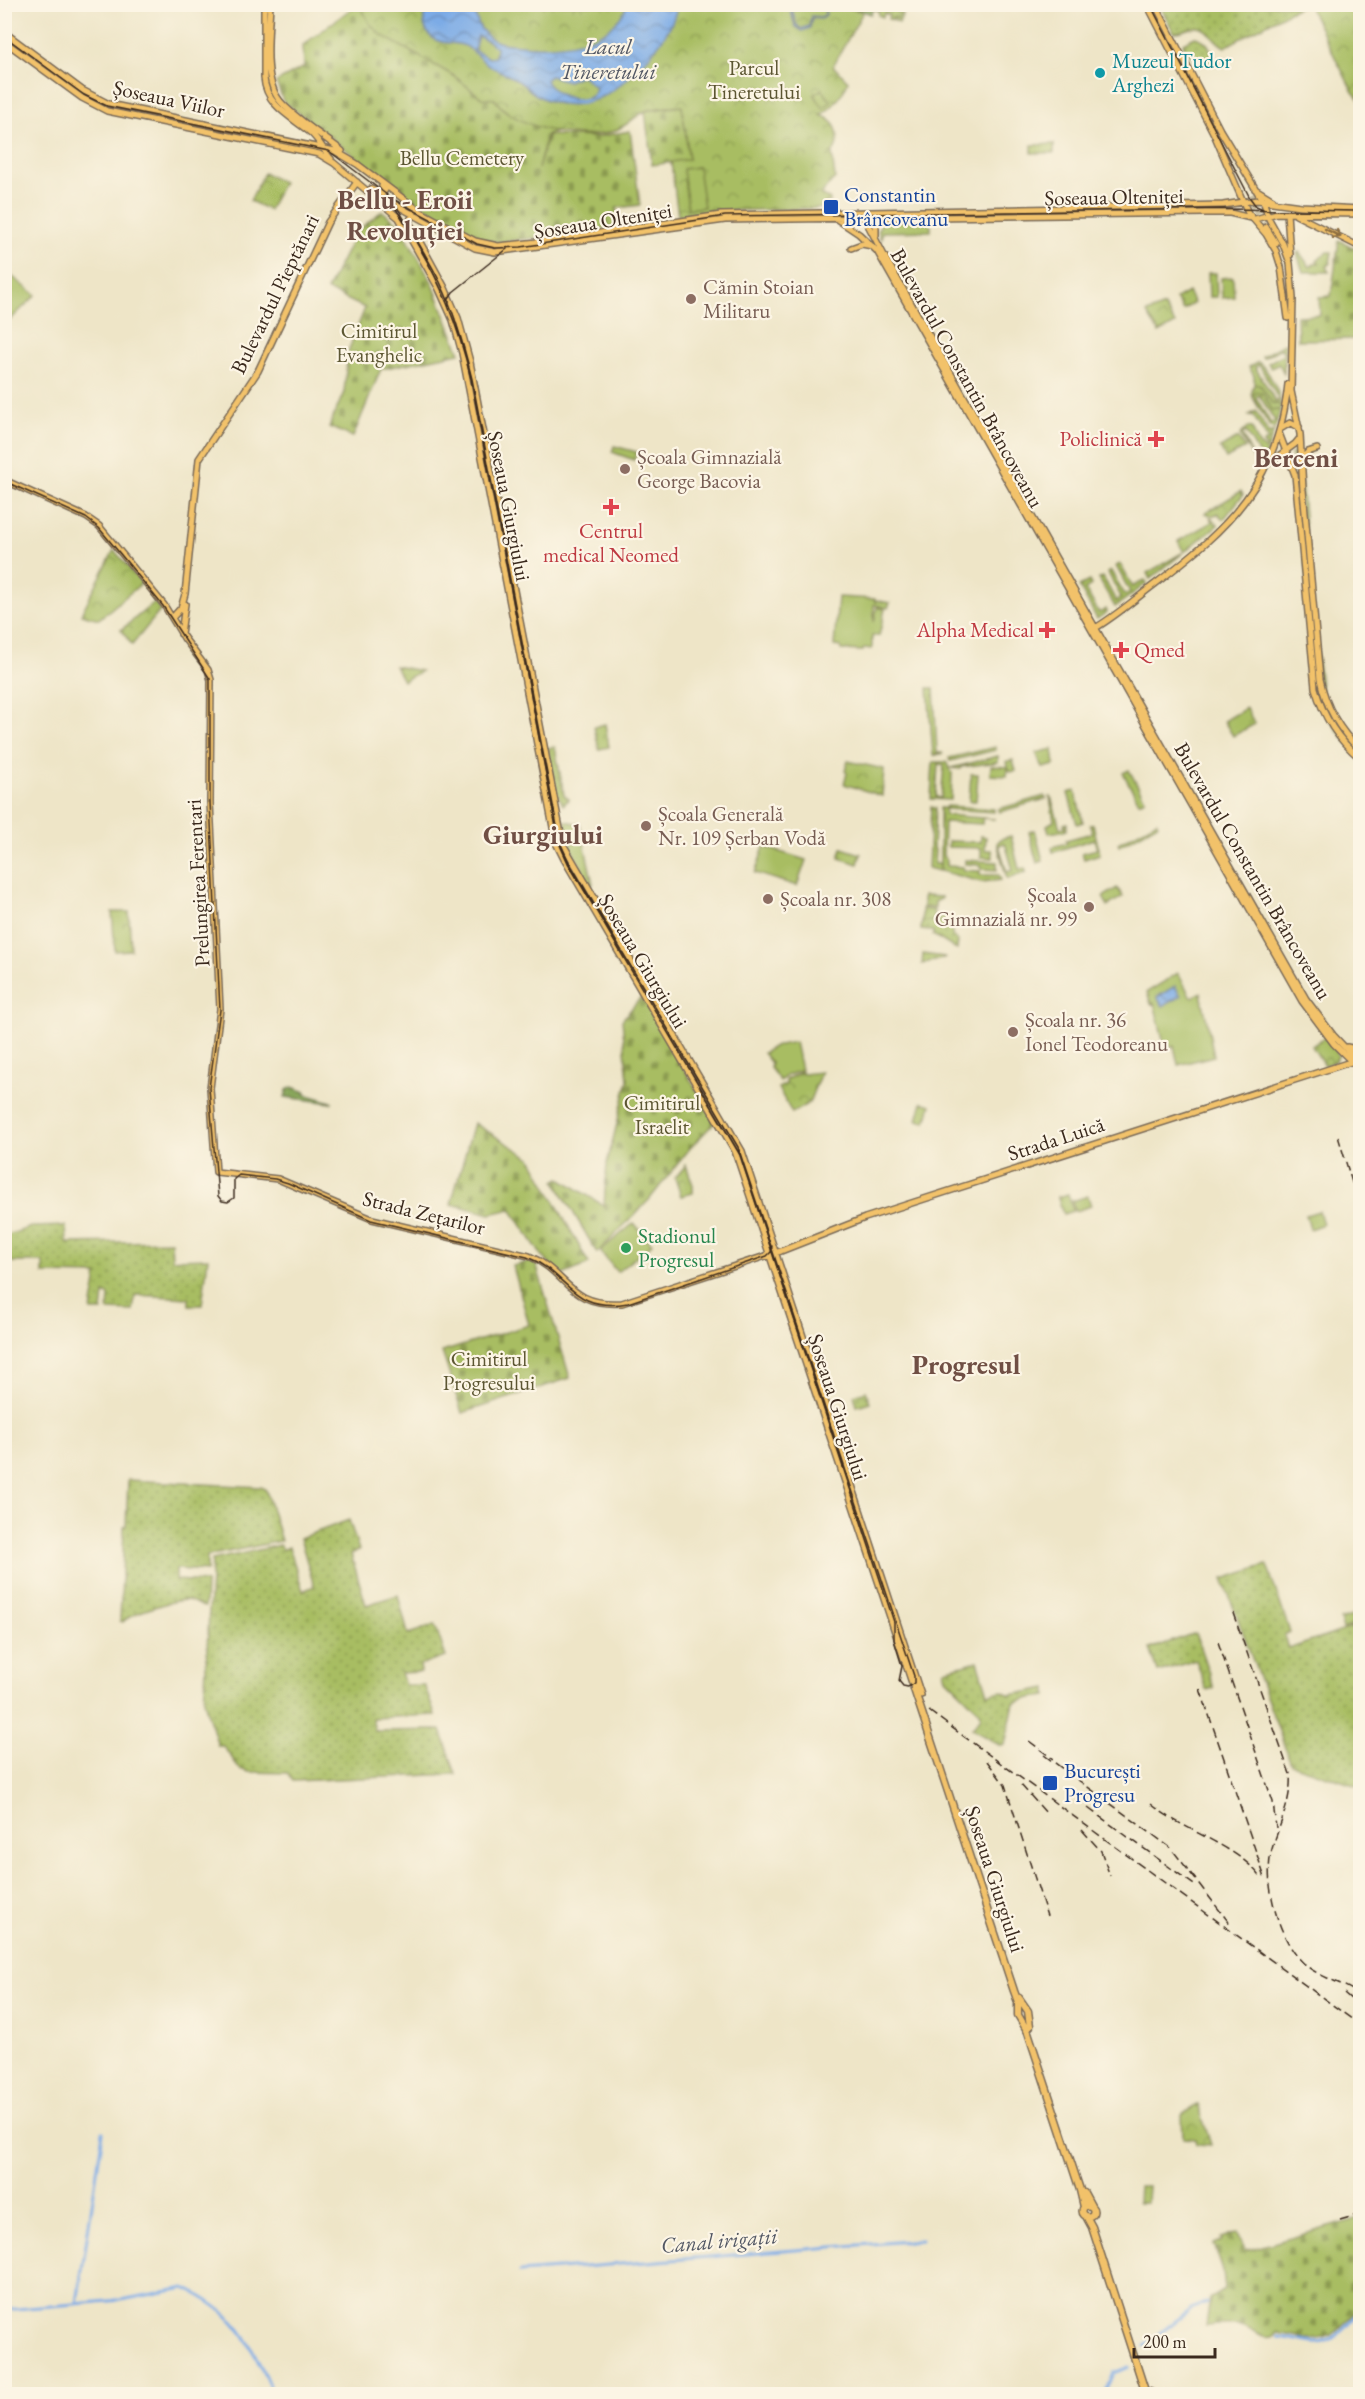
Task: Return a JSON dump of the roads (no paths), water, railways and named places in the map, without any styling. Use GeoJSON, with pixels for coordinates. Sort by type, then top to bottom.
{"type":"FeatureCollection","features":[{"type":"Feature","properties":{"kind":"highway","name":"Șoseaua Giurgiului"},"geometry":{"type":"LineString","coordinates":[[915,1689],[1070,2149],[1087,2206],[1094,2210],[1089,2215]]}},
{"type":"Feature","properties":{"kind":"highway","name":"Șoseaua Giurgiului"},"geometry":{"type":"LineString","coordinates":[[921,1695],[938,1755]]}},
{"type":"Feature","properties":{"kind":"highway","name":"Șoseaua Giurgiului"},"geometry":{"type":"LineString","coordinates":[[1087,2206],[1082,2212],[1089,2215],[1151,2394]]}},
{"type":"Feature","properties":{"kind":"main road"},"geometry":{"type":"LineString","coordinates":[[264,4],[264,78],[277,107],[312,135],[335,164],[359,183],[382,194],[384,188],[375,178]]}},
{"type":"Feature","properties":{"kind":"main road"},"geometry":{"type":"LineString","coordinates":[[270,4],[269,87],[283,105],[357,164]]}},
{"type":"Feature","properties":{"kind":"main road"},"geometry":{"type":"LineString","coordinates":[[1147,4],[1248,198]]}},
{"type":"Feature","properties":{"kind":"main road"},"geometry":{"type":"LineString","coordinates":[[1155,4],[1220,130],[1262,200],[1290,263]]}},
{"type":"Feature","properties":{"kind":"main road","name":"Șoseaua Viilor"},"geometry":{"type":"LineString","coordinates":[[4,32],[85,92],[109,104],[333,150],[357,164]]}},
{"type":"Feature","properties":{"kind":"main road","name":"Șoseaua Viilor"},"geometry":{"type":"LineString","coordinates":[[4,41],[82,98],[107,111],[312,152],[335,164]]}},
{"type":"Feature","properties":{"kind":"main road"},"geometry":{"type":"LineString","coordinates":[[1168,45],[1174,42]]}},
{"type":"Feature","properties":{"kind":"main road"},"geometry":{"type":"LineString","coordinates":[[1220,130],[1248,198],[1251,218],[1266,234],[1276,251],[1287,302]]}},
{"type":"Feature","properties":{"kind":"main road"},"geometry":{"type":"LineString","coordinates":[[1214,134],[1239,193],[1233,203],[1223,206]]}},
{"type":"Feature","properties":{"kind":"main road"},"geometry":{"type":"LineString","coordinates":[[335,164],[338,157],[344,156]]}},
{"type":"Feature","properties":{"kind":"main road","name":"Șoseaua Olteniței"},"geometry":{"type":"LineString","coordinates":[[357,164],[420,217],[475,248],[495,252],[554,246],[718,220],[834,218],[867,214],[881,217],[1223,213],[1251,218],[1289,213],[1360,214]]}},
{"type":"Feature","properties":{"kind":"main road"},"geometry":{"type":"LineString","coordinates":[[1233,179],[1248,198]]}},
{"type":"Feature","properties":{"kind":"main road","name":"Șoseaua Olteniței"},"geometry":{"type":"LineString","coordinates":[[359,183],[388,202],[415,211],[475,241],[498,246],[547,241],[714,215],[1223,206],[1248,198],[1280,203],[1360,209]]}},
{"type":"Feature","properties":{"kind":"main road","name":"Bulevardul Pieptănari"},"geometry":{"type":"LineString","coordinates":[[172,618],[182,608],[185,594],[198,459],[258,371],[328,222],[359,183]]}},
{"type":"Feature","properties":{"kind":"main road","name":"Șoseaua Giurgiului"},"geometry":{"type":"LineString","coordinates":[[359,183],[399,218],[433,276],[457,332],[473,403],[558,848],[734,1148],[773,1253]]}},
{"type":"Feature","properties":{"kind":"main road"},"geometry":{"type":"LineString","coordinates":[[1252,186],[1261,194],[1280,203]]}},
{"type":"Feature","properties":{"kind":"main road"},"geometry":{"type":"LineString","coordinates":[[411,226],[409,220],[415,211]]}},
{"type":"Feature","properties":{"kind":"main road"},"geometry":{"type":"LineString","coordinates":[[1291,315],[1293,291],[1289,213],[1360,247]]}},
{"type":"Feature","properties":{"kind":"main road","name":"Bulevardul Constantin Brâncoveanu"},"geometry":{"type":"LineString","coordinates":[[867,214],[876,240],[1039,535]]}},
{"type":"Feature","properties":{"kind":"main road"},"geometry":{"type":"LineString","coordinates":[[411,226],[413,221],[420,217]]}},
{"type":"Feature","properties":{"kind":"main road"},"geometry":{"type":"LineString","coordinates":[[876,240],[875,226],[881,217]]}},
{"type":"Feature","properties":{"kind":"main road","name":"Bulevardul Constantin Brâncoveanu"},"geometry":{"type":"LineString","coordinates":[[834,218],[849,226],[874,247],[1294,982],[1338,1044],[1351,1054],[1352,1062]]}},
{"type":"Feature","properties":{"kind":"main road","name":"Șoseaua Giurgiului"},"geometry":{"type":"LineString","coordinates":[[411,226],[445,288],[458,318],[470,362],[563,844],[740,1148],[921,1695]]}},
{"type":"Feature","properties":{"kind":"main road"},"geometry":{"type":"LineString","coordinates":[[1093,630],[1215,536],[1239,509],[1267,464],[1287,399],[1289,375],[1287,302],[1283,261],[1267,226],[1280,245],[1287,264],[1291,315],[1291,389],[1300,438],[1294,448],[1292,464],[1323,694],[1338,725],[1360,750]]}},
{"type":"Feature","properties":{"kind":"main road"},"geometry":{"type":"LineString","coordinates":[[851,248],[864,243],[874,247]]}},
{"type":"Feature","properties":{"kind":"main road"},"geometry":{"type":"LineString","coordinates":[[1279,430],[1288,423],[1299,427]]}},
{"type":"Feature","properties":{"kind":"main road"},"geometry":{"type":"LineString","coordinates":[[1279,430],[1282,443],[1294,448],[1302,460],[1312,664],[1317,696],[1333,729],[1360,758]]}},
{"type":"Feature","properties":{"kind":"main road"},"geometry":{"type":"LineString","coordinates":[[1267,464],[1294,448],[1300,438]]}},
{"type":"Feature","properties":{"kind":"main road"},"geometry":{"type":"LineString","coordinates":[[1302,460],[1308,452],[1317,449]]}},
{"type":"Feature","properties":{"kind":"main road"},"geometry":{"type":"LineString","coordinates":[[1267,464],[1281,458],[1292,464]]}},
{"type":"Feature","properties":{"kind":"main road","name":"Prelungirea Ferentari"},"geometry":{"type":"LineString","coordinates":[[4,480],[97,524],[167,611],[207,670],[211,681],[210,802],[220,1009],[210,1091],[216,1168]]}},
{"type":"Feature","properties":{"kind":"main road"},"geometry":{"type":"LineString","coordinates":[[167,611],[182,608],[181,634]]}},
{"type":"Feature","properties":{"kind":"main road"},"geometry":{"type":"LineString","coordinates":[[1338,1044],[1360,1050]]}},
{"type":"Feature","properties":{"kind":"main road"},"geometry":{"type":"LineString","coordinates":[[1338,1044],[1341,1065]]}},
{"type":"Feature","properties":{"kind":"main road","name":"Strada Luică"},"geometry":{"type":"LineString","coordinates":[[615,1304],[773,1253],[869,1216],[1360,1059]]}},
{"type":"Feature","properties":{"kind":"main road","name":"Strada Zețarilor"},"geometry":{"type":"LineString","coordinates":[[216,1168],[225,1172],[278,1179],[372,1219],[529,1256],[544,1264],[578,1294],[596,1302],[615,1304]]}},
{"type":"Feature","properties":{"kind":"main road","name":"Șoseaua Giurgiului"},"geometry":{"type":"LineString","coordinates":[[895,1622],[915,1689]]}},
{"type":"Feature","properties":{"kind":"water","name":"Lacul Tineretului"},"geometry":{"type":"Polygon","coordinates":[[[431,5],[468,5],[475,14],[479,26],[494,40],[508,44],[551,46],[582,41],[596,36],[620,18],[627,5],[677,5],[673,21],[664,36],[632,74],[597,99],[570,105],[555,103],[537,95],[515,79],[487,64],[464,45],[432,38],[424,22],[431,5]],[[478,36],[474,50],[489,58],[495,57],[496,48],[478,36]],[[582,75],[568,81],[550,76],[546,80],[550,86],[563,95],[571,98],[587,98],[593,95],[596,88],[582,75]]]}},
{"type":"Feature","properties":{"kind":"water"},"geometry":{"type":"Polygon","coordinates":[[[789,5],[791,5],[796,24],[801,29],[809,26],[811,16],[825,15],[825,11],[819,5],[825,8],[826,15],[821,19],[812,17],[810,28],[802,31],[795,26],[789,5]]]}},
{"type":"Feature","properties":{"kind":"water"},"geometry":{"type":"Polygon","coordinates":[[[1175,986],[1181,996],[1163,1006],[1157,997],[1175,986]]]}},
{"type":"Feature","properties":{"kind":"waterway"},"geometry":{"type":"LineString","coordinates":[[77,2303],[103,2132]]}},
{"type":"Feature","properties":{"kind":"waterway","name":"Canal irigații"},"geometry":{"type":"LineString","coordinates":[[520,2272],[921,2240]]}},
{"type":"Feature","properties":{"kind":"waterway"},"geometry":{"type":"LineString","coordinates":[[4,2310],[121,2300],[185,2288],[219,2308],[241,2331],[273,2394]]}},
{"type":"Feature","properties":{"kind":"waterway"},"geometry":{"type":"LineString","coordinates":[[1144,2346],[1191,2309],[1207,2303]]}},
{"type":"Feature","properties":{"kind":"waterway"},"geometry":{"type":"LineString","coordinates":[[1279,2337],[1316,2343],[1324,2342],[1338,2335],[1360,2311]]}},
{"type":"Feature","properties":{"kind":"waterway"},"geometry":{"type":"LineString","coordinates":[[1105,2394],[1114,2373],[1129,2367]]}},
{"type":"Feature","properties":{"kind":"tunnel"},"geometry":{"type":"LineString","coordinates":[[1252,194],[1263,216]]}},
{"type":"Feature","properties":{"kind":"tunnel"},"geometry":{"type":"LineString","coordinates":[[1247,197],[1266,227]]}},
{"type":"Feature","properties":{"kind":"tram line"},"geometry":{"type":"LineString","coordinates":[[1150,4],[1250,198],[1256,206],[1263,209]]}},
{"type":"Feature","properties":{"kind":"tram line"},"geometry":{"type":"LineString","coordinates":[[4,36],[84,95],[107,106],[329,151],[391,198],[477,244],[495,248],[521,247],[725,216],[1224,209],[1360,211]]}},
{"type":"Feature","properties":{"kind":"tram line"},"geometry":{"type":"LineString","coordinates":[[386,196],[394,205],[432,270],[448,304],[466,359],[559,843],[568,863],[740,1155],[894,1622],[894,1640],[902,1666],[899,1681],[903,1686],[908,1687],[914,1683],[914,1676],[738,1147],[569,862],[560,842],[466,354],[455,318],[440,282],[396,205],[387,195]]}},
{"type":"Feature","properties":{"kind":"tram line"},"geometry":{"type":"LineString","coordinates":[[449,305],[449,298],[453,292],[507,249]]}},
{"type":"Feature","properties":{"kind":"tram line"},"geometry":{"type":"LineString","coordinates":[[4,481],[86,518],[99,528],[163,606],[210,679],[210,802],[220,1010],[209,1088],[218,1196],[222,1201],[228,1202],[234,1198],[234,1179],[239,1175],[275,1179],[371,1220],[527,1257],[541,1264],[582,1297],[609,1305],[628,1303],[767,1256],[772,1246]]}},
{"type":"Feature","properties":{"kind":"railway"},"geometry":{"type":"LineString","coordinates":[[1338,1136],[1360,1209]]}},
{"type":"Feature","properties":{"kind":"railway"},"geometry":{"type":"LineString","coordinates":[[1233,1613],[1290,1774],[1287,1803],[1272,1849],[1270,1863],[1269,1879],[1276,1913],[1289,1944],[1308,1967],[1360,1995]]}},
{"type":"Feature","properties":{"kind":"railway"},"geometry":{"type":"LineString","coordinates":[[1218,1642],[1273,1802],[1276,1828]]}},
{"type":"Feature","properties":{"kind":"railway"},"geometry":{"type":"LineString","coordinates":[[1200,1689],[1265,1878]]}},
{"type":"Feature","properties":{"kind":"railway"},"geometry":{"type":"LineString","coordinates":[[929,1711],[1360,2025]]}},
{"type":"Feature","properties":{"kind":"railway"},"geometry":{"type":"LineString","coordinates":[[1029,1741],[1053,1759]]}},
{"type":"Feature","properties":{"kind":"railway"},"geometry":{"type":"LineString","coordinates":[[1044,1755],[1171,1848],[1231,1925]]}},
{"type":"Feature","properties":{"kind":"railway"},"geometry":{"type":"LineString","coordinates":[[987,1761],[1005,1785],[1047,1916]]}},
{"type":"Feature","properties":{"kind":"railway"},"geometry":{"type":"LineString","coordinates":[[1021,1785],[1047,1814]]}},
{"type":"Feature","properties":{"kind":"railway"},"geometry":{"type":"LineString","coordinates":[[1151,1804],[1179,1823],[1226,1848],[1253,1868],[1262,1879]]}},
{"type":"Feature","properties":{"kind":"railway"},"geometry":{"type":"LineString","coordinates":[[1088,1808],[1197,1887]]}},
{"type":"Feature","properties":{"kind":"railway"},"geometry":{"type":"LineString","coordinates":[[1082,1830],[1101,1851],[1110,1876]]}},
{"type":"Feature","properties":{"kind":"railway"},"geometry":{"type":"LineString","coordinates":[[1344,1993],[1360,2007]]}},
{"type":"Feature","properties":{"kind":"railway"},"geometry":{"type":"LineString","coordinates":[[1340,2220],[1360,2214]]}},
{"type":"Feature","properties":{"kind":"place","name":"Muzeul Tudor Arghezi"},"geometry":{"type":"Point","coordinates":[1100,73]}},
{"type":"Feature","properties":{"kind":"place","name":"Constantin Brâncoveanu"},"geometry":{"type":"Point","coordinates":[831,207]}},
{"type":"Feature","properties":{"kind":"place","name":"Cămin Stoian Militaru"},"geometry":{"type":"Point","coordinates":[691,299]}},
{"type":"Feature","properties":{"kind":"place","name":"Policlinică"},"geometry":{"type":"Point","coordinates":[1156,439]}},
{"type":"Feature","properties":{"kind":"place","name":"Școala Gimnazială George Bacovia"},"geometry":{"type":"Point","coordinates":[625,469]}},
{"type":"Feature","properties":{"kind":"place","name":"Centrul medical Neomed"},"geometry":{"type":"Point","coordinates":[611,507]}},
{"type":"Feature","properties":{"kind":"place","name":"Alpha Medical"},"geometry":{"type":"Point","coordinates":[1047,630]}},
{"type":"Feature","properties":{"kind":"place","name":"Qmed"},"geometry":{"type":"Point","coordinates":[1121,650]}},
{"type":"Feature","properties":{"kind":"place","name":"Școala Generală Nr. 109 Șerban Vodă"},"geometry":{"type":"Point","coordinates":[646,826]}},
{"type":"Feature","properties":{"kind":"place","name":"Școala nr. 308"},"geometry":{"type":"Point","coordinates":[768,899]}},
{"type":"Feature","properties":{"kind":"place","name":"Școala Gimnazială nr. 99"},"geometry":{"type":"Point","coordinates":[1089,907]}},
{"type":"Feature","properties":{"kind":"place","name":"Școala nr. 36 Ionel Teodoreanu"},"geometry":{"type":"Point","coordinates":[1013,1032]}},
{"type":"Feature","properties":{"kind":"place","name":"Stadionul Progresul"},"geometry":{"type":"Point","coordinates":[626,1248]}},
{"type":"Feature","properties":{"kind":"place","name":"București Progresu"},"geometry":{"type":"Point","coordinates":[1050,1783]}},
{"type":"Feature","properties":{"kind":"district","name":"Bellu - Eroii Revoluției"},"geometry":{"type":"Point","coordinates":[405,216]}},
{"type":"Feature","properties":{"kind":"district","name":"Berceni"},"geometry":{"type":"Point","coordinates":[1296,458]}},
{"type":"Feature","properties":{"kind":"district","name":"Giurgiului"},"geometry":{"type":"Point","coordinates":[543,835]}},
{"type":"Feature","properties":{"kind":"district","name":"Progresul"},"geometry":{"type":"Point","coordinates":[966,1365]}},
{"type":"Feature","properties":{"kind":"park label","name":"Parcul Tineretului"},"geometry":{"type":"Point","coordinates":[754,80]}},
{"type":"Feature","properties":{"kind":"park label","name":"Bellu Cemetery"},"geometry":{"type":"Point","coordinates":[462,158]}},
{"type":"Feature","properties":{"kind":"park label","name":"Cimitirul Evanghelic"},"geometry":{"type":"Point","coordinates":[379,343]}},
{"type":"Feature","properties":{"kind":"park label","name":"Cimitirul Israelit"},"geometry":{"type":"Point","coordinates":[662,1115]}},
{"type":"Feature","properties":{"kind":"park label","name":"Cimitirul Progresului"},"geometry":{"type":"Point","coordinates":[489,1371]}}]}
